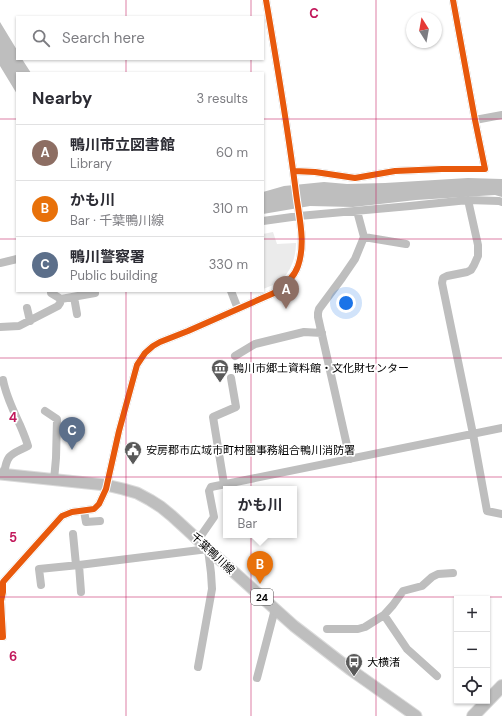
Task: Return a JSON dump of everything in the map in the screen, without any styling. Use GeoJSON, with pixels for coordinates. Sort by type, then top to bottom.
{"type":"FeatureCollection","features":[{"type":"Feature","properties":{"kind":"highway"},"geometry":{"type":"LineString","coordinates":[[473,716],[502,686]]}},
{"type":"Feature","properties":{"kind":"main road","name":"千葉鴨川線"},"geometry":{"type":"LineString","coordinates":[[2,474],[106,486],[137,493],[150,500],[172,516],[294,626],[416,716]]}},
{"type":"Feature","properties":{"kind":"street"},"geometry":{"type":"LineString","coordinates":[[0,637],[3,637],[1,601],[3,592],[2,582],[62,516],[72,512],[94,509],[97,507],[106,489],[128,396],[137,365],[141,358],[148,350],[157,344],[274,293],[294,275],[299,266],[302,241],[294,173],[266,0]]}},
{"type":"Feature","properties":{"kind":"street"},"geometry":{"type":"LineString","coordinates":[[294,173],[315,172],[355,178],[395,172],[442,169],[485,169],[454,0]]}},
{"type":"Feature","properties":{"kind":"street"},"geometry":{"type":"LineString","coordinates":[[475,120],[502,115]]}},
{"type":"Feature","properties":{"kind":"street"},"geometry":{"type":"LineString","coordinates":[[264,221],[299,215],[468,200],[502,202]]}},
{"type":"Feature","properties":{"kind":"street"},"geometry":{"type":"LineString","coordinates":[[468,200],[478,246],[478,256],[471,270],[468,272],[447,276],[443,278],[442,283],[487,511],[502,514]]}},
{"type":"Feature","properties":{"kind":"street"},"geometry":{"type":"LineString","coordinates":[[350,459],[318,313],[319,309],[355,259],[364,237],[357,211]]}},
{"type":"Feature","properties":{"kind":"street"},"geometry":{"type":"LineString","coordinates":[[364,237],[406,244]]}},
{"type":"Feature","properties":{"kind":"street"},"geometry":{"type":"LineString","coordinates":[[0,263],[16,259]]}},
{"type":"Feature","properties":{"kind":"street"},"geometry":{"type":"LineString","coordinates":[[50,292],[61,299],[95,293]]}},
{"type":"Feature","properties":{"kind":"street"},"geometry":{"type":"LineString","coordinates":[[231,292],[238,309]]}},
{"type":"Feature","properties":{"kind":"street"},"geometry":{"type":"LineString","coordinates":[[74,297],[77,314]]}},
{"type":"Feature","properties":{"kind":"street"},"geometry":{"type":"LineString","coordinates":[[0,327],[19,326],[30,321],[58,306],[61,299]]}},
{"type":"Feature","properties":{"kind":"street"},"geometry":{"type":"LineString","coordinates":[[27,308],[30,321]]}},
{"type":"Feature","properties":{"kind":"street"},"geometry":{"type":"LineString","coordinates":[[235,356],[255,344],[304,332],[322,333]]}},
{"type":"Feature","properties":{"kind":"street"},"geometry":{"type":"LineString","coordinates":[[224,484],[212,417],[236,407],[231,378]]}},
{"type":"Feature","properties":{"kind":"street"},"geometry":{"type":"LineString","coordinates":[[2,474],[9,456],[28,446],[10,403],[2,390],[3,380]]}},
{"type":"Feature","properties":{"kind":"street"},"geometry":{"type":"LineString","coordinates":[[45,411],[57,419],[54,480]]}},
{"type":"Feature","properties":{"kind":"street"},"geometry":{"type":"LineString","coordinates":[[198,540],[214,517],[209,491],[211,487],[502,428]]}},
{"type":"Feature","properties":{"kind":"street"},"geometry":{"type":"LineString","coordinates":[[84,511],[86,522],[100,521]]}},
{"type":"Feature","properties":{"kind":"street"},"geometry":{"type":"LineString","coordinates":[[73,534],[81,592]]}},
{"type":"Feature","properties":{"kind":"street"},"geometry":{"type":"LineString","coordinates":[[41,585],[39,569],[208,549],[212,589],[198,667]]}},
{"type":"Feature","properties":{"kind":"street"},"geometry":{"type":"LineString","coordinates":[[327,629],[358,629],[365,627],[384,614],[393,605],[403,591],[422,586],[438,574],[453,572]]}},
{"type":"Feature","properties":{"kind":"street"},"geometry":{"type":"LineString","coordinates":[[257,678],[275,610]]}},
{"type":"Feature","properties":{"kind":"street"},"geometry":{"type":"LineString","coordinates":[[384,614],[407,649],[437,676]]}},
{"type":"Feature","properties":{"kind":"street"},"geometry":{"type":"LineString","coordinates":[[399,704],[403,716]]}},
{"type":"Feature","properties":{"kind":"shaded area"},"geometry":{"type":"Polygon","coordinates":[[[0,22],[16,48],[16,60],[23,60],[30,72],[16,72],[16,92],[0,66],[0,22]]]}},
{"type":"Feature","properties":{"kind":"shaded area"},"geometry":{"type":"Polygon","coordinates":[[[468,178],[502,179],[502,197],[495,195],[416,200],[353,207],[310,206],[264,214],[264,192],[284,186],[324,182],[347,184],[468,178]]]}},
{"type":"Feature","properties":{"kind":"shaded area"},"geometry":{"type":"Polygon","coordinates":[[[273,232],[277,244],[296,243],[295,254],[290,269],[280,281],[264,289],[264,234],[273,232]]]}},
{"type":"Feature","properties":{"kind":"cycle path"},"geometry":{"type":"LineString","coordinates":[[0,637],[3,637],[1,601],[3,582],[62,516],[72,512],[94,509],[99,504],[106,489],[119,431],[137,365],[145,353],[160,342],[274,293],[288,281],[298,266],[302,239],[301,230],[286,121],[266,0]]}},
{"type":"Feature","properties":{"kind":"cycle path"},"geometry":{"type":"LineString","coordinates":[[294,171],[315,172],[355,178],[395,171],[485,169],[453,0]]}},
{"type":"Feature","properties":{"kind":"place","name":"鴨川市立図書館"},"geometry":{"type":"Point","coordinates":[286,309]}},
{"type":"Feature","properties":{"kind":"place","name":"鴨川市郷土資料館・文化財センター"},"geometry":{"type":"Point","coordinates":[220,383]}},
{"type":"Feature","properties":{"kind":"place","name":"鴨川警察署"},"geometry":{"type":"Point","coordinates":[72,450]}},
{"type":"Feature","properties":{"kind":"place","name":"安房郡市広域市町村圏事務組合鴨川消防署"},"geometry":{"type":"Point","coordinates":[133,465]}},
{"type":"Feature","properties":{"kind":"place","name":"かも川"},"geometry":{"type":"Point","coordinates":[260,584]}},
{"type":"Feature","properties":{"kind":"place","name":"大横渚"},"geometry":{"type":"Point","coordinates":[354,677]}}]}
